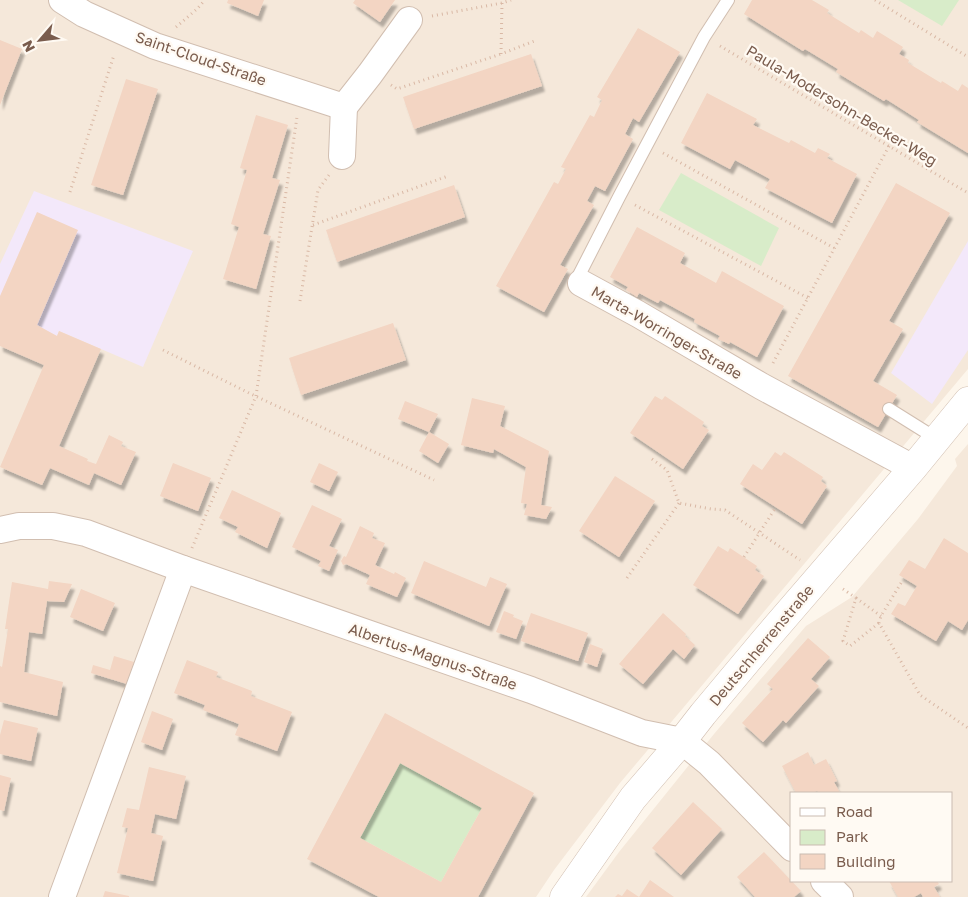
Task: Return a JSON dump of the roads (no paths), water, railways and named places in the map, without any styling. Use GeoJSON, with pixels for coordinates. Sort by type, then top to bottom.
{"type":"FeatureCollection","features":[{"type":"Feature","properties":{"kind":"street","name":"Saint-Cloud-Straße"},"geometry":{"type":"LineString","coordinates":[[62,0],[84,14],[155,46],[344,107]]}},
{"type":"Feature","properties":{"kind":"street"},"geometry":{"type":"LineString","coordinates":[[342,156],[344,107],[409,20]]}},
{"type":"Feature","properties":{"kind":"street","name":"Marta-Worringer-Straße"},"geometry":{"type":"LineString","coordinates":[[580,283],[638,314],[761,386],[912,468]]}},
{"type":"Feature","properties":{"kind":"street","name":"Deutschherrenstraße"},"geometry":{"type":"LineString","coordinates":[[564,897],[633,798],[968,401]]}},
{"type":"Feature","properties":{"kind":"street","name":"Albertus-Magnus-Straße"},"geometry":{"type":"LineString","coordinates":[[0,530],[18,526],[53,526],[86,533],[183,569],[531,690],[642,732],[682,741]]}},
{"type":"Feature","properties":{"kind":"street"},"geometry":{"type":"LineString","coordinates":[[62,897],[183,569]]}},
{"type":"Feature","properties":{"kind":"street"},"geometry":{"type":"LineString","coordinates":[[682,741],[709,763],[790,846]]}},
{"type":"Feature","properties":{"kind":"street"},"geometry":{"type":"LineString","coordinates":[[825,882],[840,897]]}},
{"type":"Feature","properties":{"kind":"lane","name":"Marta-Worringer-Straße"},"geometry":{"type":"LineString","coordinates":[[580,283],[576,281],[619,197],[704,37],[728,0]]}},
{"type":"Feature","properties":{"kind":"lane"},"geometry":{"type":"LineString","coordinates":[[889,408],[937,438]]}}]}
